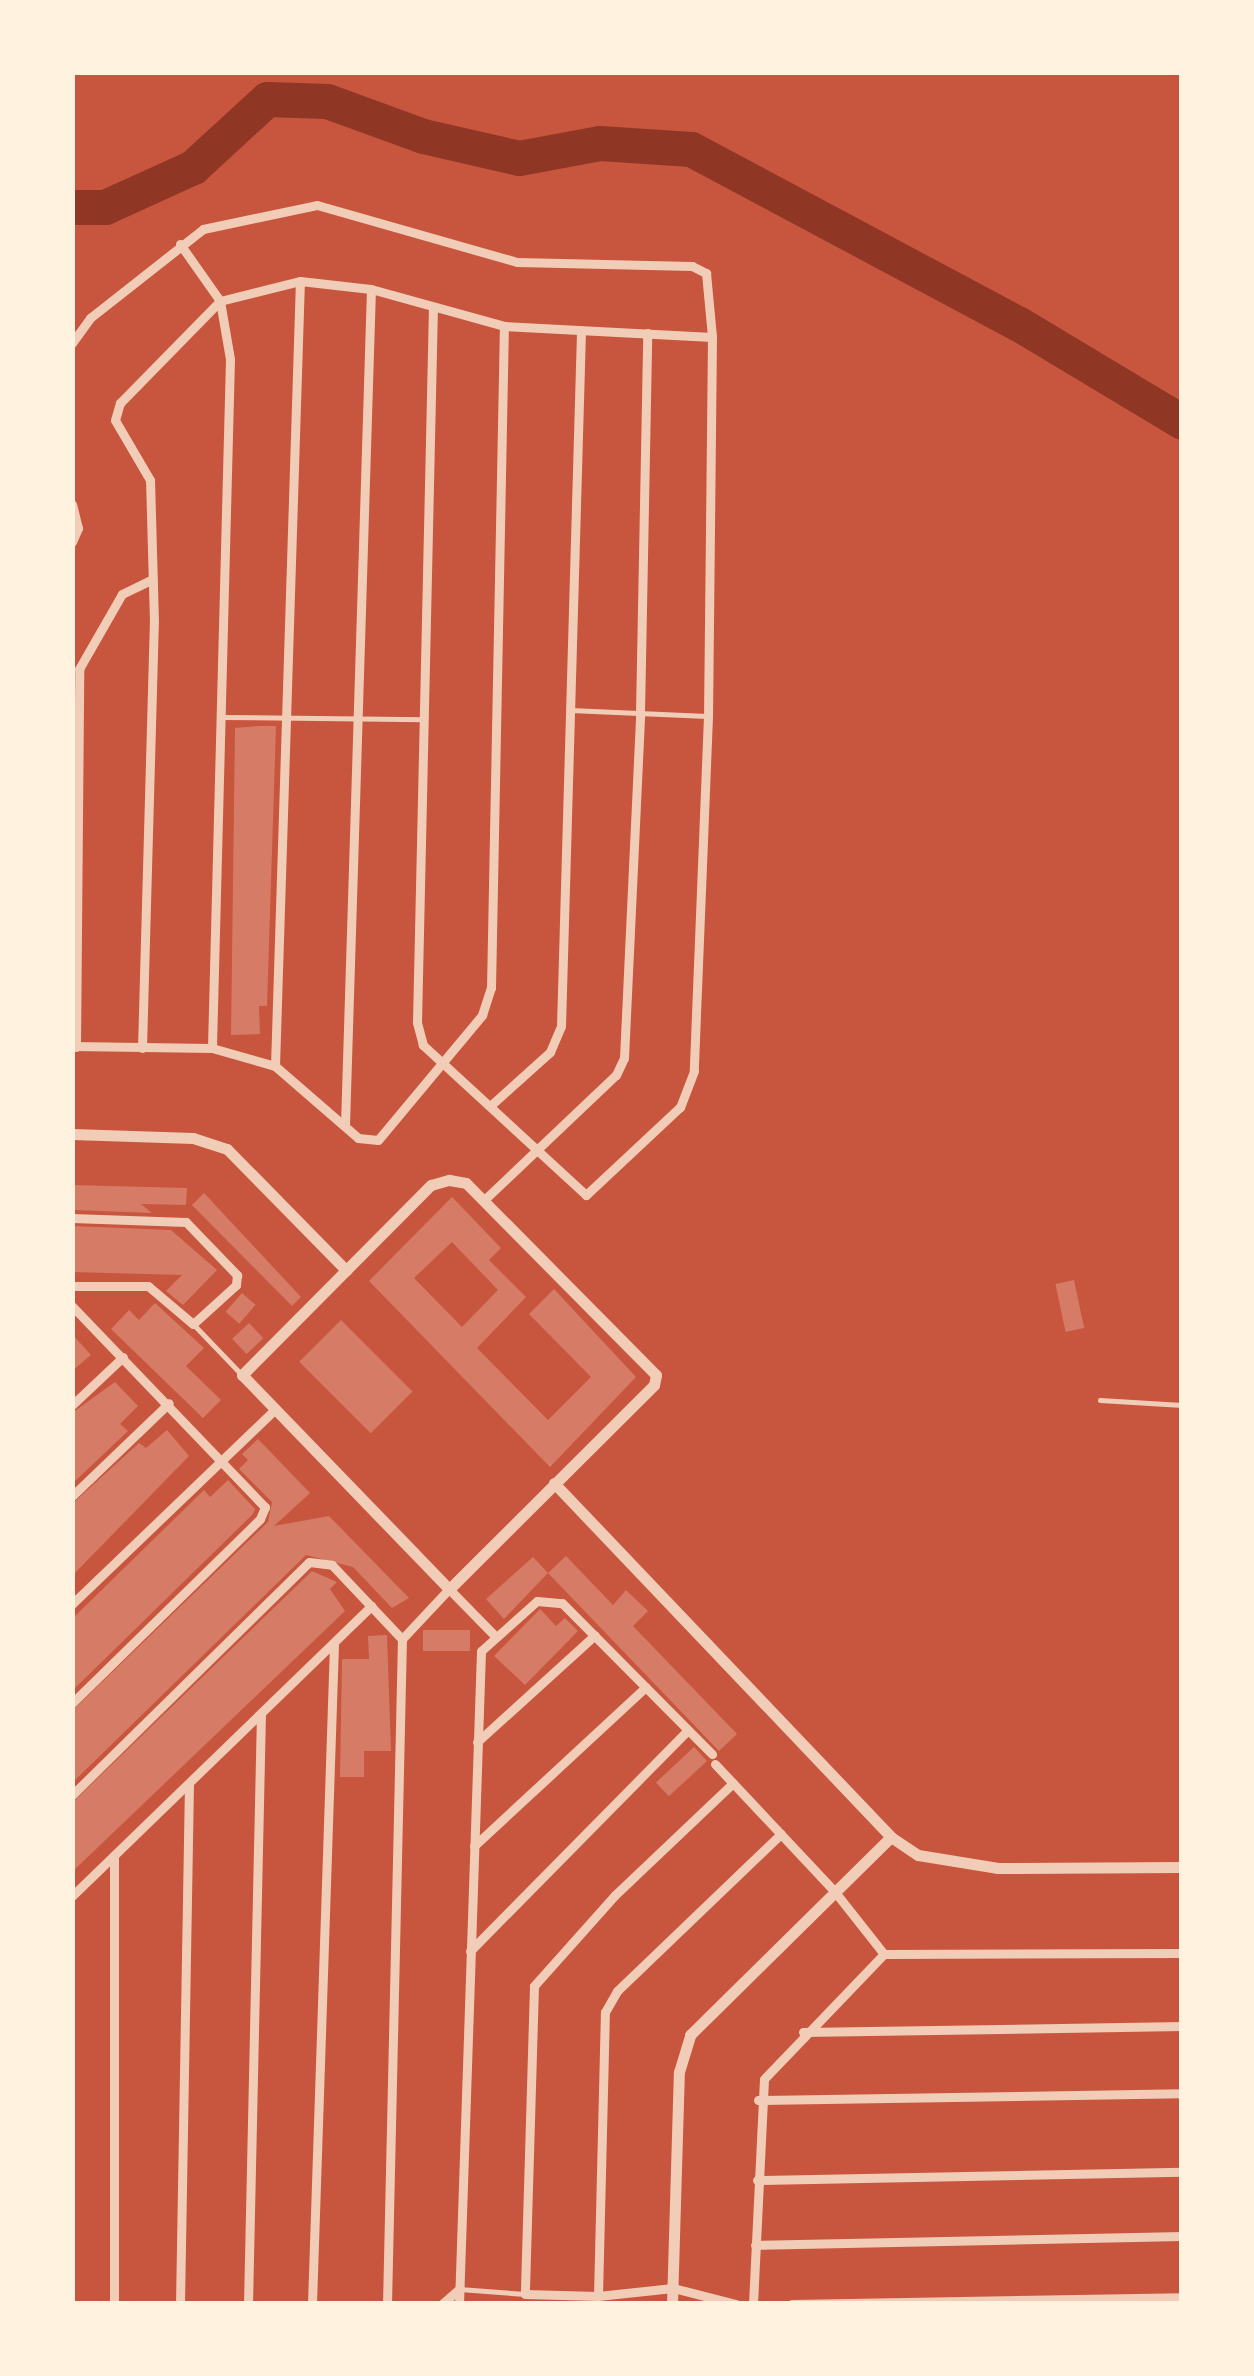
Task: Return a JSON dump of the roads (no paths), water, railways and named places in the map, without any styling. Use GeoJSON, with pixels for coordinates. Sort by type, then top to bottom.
{"type":"FeatureCollection","features":[{"type":"Feature","properties":{"kind":"street"},"geometry":{"type":"LineString","coordinates":[[72,343],[90,318],[180,244],[236,219],[318,206],[517,262],[692,266],[706,273],[712,286],[708,716],[691,1092],[586,1195],[536,1154],[423,1045],[417,1022],[434,308]]}},
{"type":"Feature","properties":{"kind":"street"},"geometry":{"type":"LineString","coordinates":[[180,244],[220,300],[230,359],[212,1048]]}},
{"type":"Feature","properties":{"kind":"street"},"geometry":{"type":"LineString","coordinates":[[275,1066],[300,281]]}},
{"type":"Feature","properties":{"kind":"street"},"geometry":{"type":"LineString","coordinates":[[142,1048],[153,579],[150,480],[115,420],[120,403],[220,300],[300,281],[370,289],[504,326],[712,336]]}},
{"type":"Feature","properties":{"kind":"street"},"geometry":{"type":"LineString","coordinates":[[346,1125],[370,289]]}},
{"type":"Feature","properties":{"kind":"street"},"geometry":{"type":"LineString","coordinates":[[153,579],[122,594],[79,669],[74,1046],[212,1048],[275,1066],[358,1138],[378,1140],[482,1015],[491,988],[504,326]]}},
{"type":"Feature","properties":{"kind":"street"},"geometry":{"type":"LineString","coordinates":[[490,1106],[559,1040],[581,330]]}},
{"type":"Feature","properties":{"kind":"street"},"geometry":{"type":"LineString","coordinates":[[483,1201],[616,1076],[624,1058],[640,713],[647,333]]}},
{"type":"Feature","properties":{"kind":"street"},"geometry":{"type":"LineString","coordinates":[[72,504],[78,528],[72,542]]}},
{"type":"Feature","properties":{"kind":"street"},"geometry":{"type":"LineString","coordinates":[[72,1134],[193,1138],[226,1149],[346,1270]]}},
{"type":"Feature","properties":{"kind":"street"},"geometry":{"type":"LineString","coordinates":[[387,2304],[402,1638],[449,1588],[654,1385],[656,1375],[466,1183],[430,1184],[242,1375],[449,1588],[493,1634]]}},
{"type":"Feature","properties":{"kind":"street"},"geometry":{"type":"LineString","coordinates":[[72,1218],[175,1220],[195,1228],[237,1275],[236,1285],[192,1324],[148,1286],[72,1286]]}},
{"type":"Feature","properties":{"kind":"street"},"geometry":{"type":"LineString","coordinates":[[72,1306],[224,1458],[265,1507],[260,1519],[72,1703]]}},
{"type":"Feature","properties":{"kind":"street"},"geometry":{"type":"LineString","coordinates":[[72,1405],[123,1357]]}},
{"type":"Feature","properties":{"kind":"street"},"geometry":{"type":"LineString","coordinates":[[72,1496],[169,1402]]}},
{"type":"Feature","properties":{"kind":"street"},"geometry":{"type":"LineString","coordinates":[[72,1604],[275,1409]]}},
{"type":"Feature","properties":{"kind":"street"},"geometry":{"type":"LineString","coordinates":[[554,1483],[892,1838],[948,1865],[1179,1865]]}},
{"type":"Feature","properties":{"kind":"street"},"geometry":{"type":"LineString","coordinates":[[72,1795],[309,1562],[332,1565],[402,1638]]}},
{"type":"Feature","properties":{"kind":"street"},"geometry":{"type":"LineString","coordinates":[[459,2303],[476,1666],[493,1634],[537,1601],[562,1603],[688,1730],[732,1783],[835,1892],[884,1954]]}},
{"type":"Feature","properties":{"kind":"street"},"geometry":{"type":"LineString","coordinates":[[72,1896],[371,1606]]}},
{"type":"Feature","properties":{"kind":"street"},"geometry":{"type":"LineString","coordinates":[[476,1742],[595,1635]]}},
{"type":"Feature","properties":{"kind":"street"},"geometry":{"type":"LineString","coordinates":[[312,2304],[334,1644]]}},
{"type":"Feature","properties":{"kind":"street"},"geometry":{"type":"LineString","coordinates":[[474,1846],[646,1687]]}},
{"type":"Feature","properties":{"kind":"street"},"geometry":{"type":"LineString","coordinates":[[248,2304],[261,1715]]}},
{"type":"Feature","properties":{"kind":"street"},"geometry":{"type":"LineString","coordinates":[[470,1950],[688,1730]]}},
{"type":"Feature","properties":{"kind":"street"},"geometry":{"type":"LineString","coordinates":[[732,1783],[615,1895],[534,1986],[525,2294],[673,2295],[736,2304]]}},
{"type":"Feature","properties":{"kind":"street"},"geometry":{"type":"LineString","coordinates":[[180,2304],[189,1785]]}},
{"type":"Feature","properties":{"kind":"street"},"geometry":{"type":"LineString","coordinates":[[598,2296],[605,2012],[616,1992],[780,1834]]}},
{"type":"Feature","properties":{"kind":"street"},"geometry":{"type":"LineString","coordinates":[[673,2295],[680,2072],[690,2035],[892,1838]]}},
{"type":"Feature","properties":{"kind":"street"},"geometry":{"type":"LineString","coordinates":[[114,1856],[114,2304]]}},
{"type":"Feature","properties":{"kind":"street"},"geometry":{"type":"LineString","coordinates":[[753,2304],[758,2100],[774,2063],[884,1954],[1182,1954]]}},
{"type":"Feature","properties":{"kind":"street"},"geometry":{"type":"LineString","coordinates":[[803,2032],[1182,2026]]}},
{"type":"Feature","properties":{"kind":"street"},"geometry":{"type":"LineString","coordinates":[[758,2100],[1182,2093]]}},
{"type":"Feature","properties":{"kind":"street"},"geometry":{"type":"LineString","coordinates":[[756,2180],[1182,2172]]}},
{"type":"Feature","properties":{"kind":"street"},"geometry":{"type":"LineString","coordinates":[[754,2245],[1182,2236]]}},
{"type":"Feature","properties":{"kind":"street"},"geometry":{"type":"LineString","coordinates":[[442,2304],[459,2289]]}},
{"type":"Feature","properties":{"kind":"street"},"geometry":{"type":"LineString","coordinates":[[792,2304],[1182,2297]]}},
{"type":"Feature","properties":{"kind":"lane"},"geometry":{"type":"LineString","coordinates":[[570,710],[708,716]]}},
{"type":"Feature","properties":{"kind":"lane"},"geometry":{"type":"LineString","coordinates":[[221,718],[426,719]]}},
{"type":"Feature","properties":{"kind":"lane"},"geometry":{"type":"LineString","coordinates":[[192,1324],[242,1375]]}},
{"type":"Feature","properties":{"kind":"lane"},"geometry":{"type":"LineString","coordinates":[[1100,1400],[1182,1404]]}},
{"type":"Feature","properties":{"kind":"lane"},"geometry":{"type":"LineString","coordinates":[[459,2289],[525,2294]]}},
{"type":"Feature","properties":{"kind":"waterway"},"geometry":{"type":"LineString","coordinates":[[72,207],[105,207],[193,167],[267,99],[327,101],[423,136],[519,158],[600,143],[691,149],[1019,324],[1182,422]]}}]}
